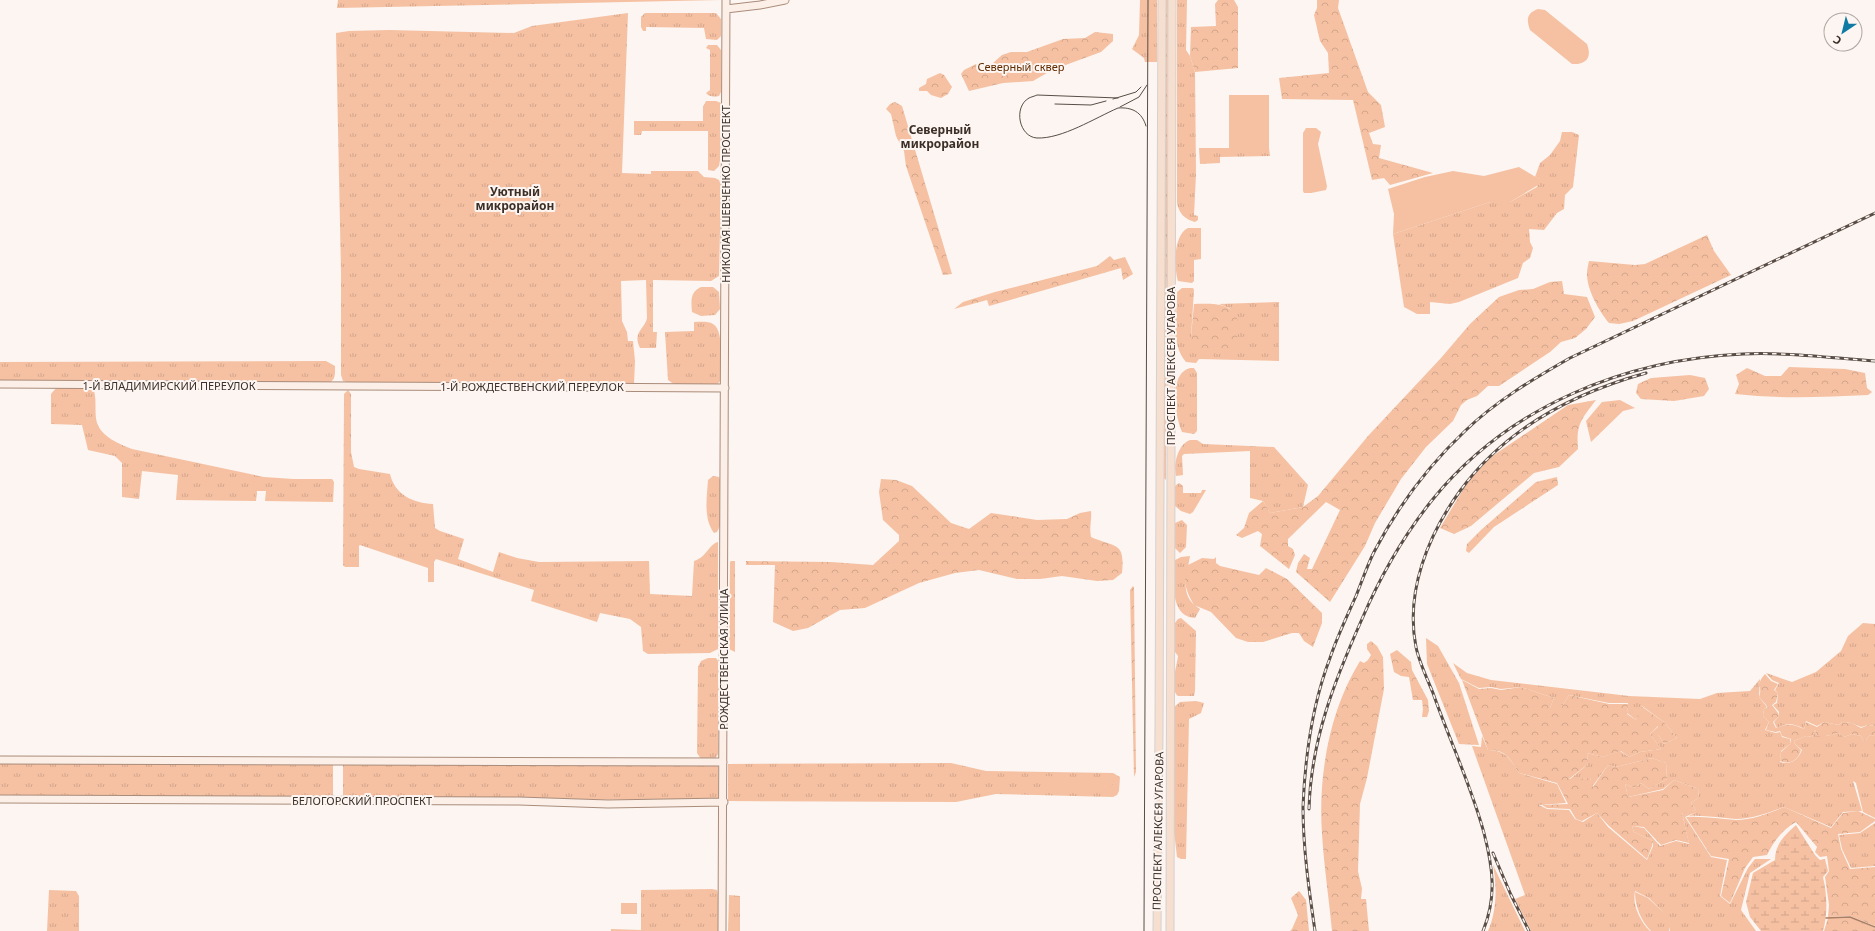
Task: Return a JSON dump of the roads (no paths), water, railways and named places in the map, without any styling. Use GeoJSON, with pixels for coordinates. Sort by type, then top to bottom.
{"type":"FeatureCollection","features":[{"type":"Feature","properties":{"kind":"main road","name":"ПРОСПЕКТ АЛЕКСЕЯ УГАРОВА"},"geometry":{"type":"LineString","coordinates":[[1157,931],[1162,0]]}},
{"type":"Feature","properties":{"kind":"main road","name":"ПРОСПЕКТ АЛЕКСЕЯ УГАРОВА"},"geometry":{"type":"LineString","coordinates":[[1170,931],[1172,0]]}},
{"type":"Feature","properties":{"kind":"main road"},"geometry":{"type":"LineString","coordinates":[[1159,731],[1170,731]]}},
{"type":"Feature","properties":{"kind":"street","name":"НИКОЛАЯ ШЕВЧЕНКО ПРОСПЕКТ"},"geometry":{"type":"LineString","coordinates":[[725,388],[726,0]]}},
{"type":"Feature","properties":{"kind":"street"},"geometry":{"type":"LineString","coordinates":[[726,9],[760,6],[785,0]]}},
{"type":"Feature","properties":{"kind":"street","name":"1-Й ВЛАДИМИРСКИЙ ПЕРЕУЛОК"},"geometry":{"type":"LineString","coordinates":[[0,384],[339,387]]}},
{"type":"Feature","properties":{"kind":"street","name":"1-Й РОЖДЕСТВЕНСКИЙ ПЕРЕУЛОК"},"geometry":{"type":"LineString","coordinates":[[339,387],[725,388]]}},
{"type":"Feature","properties":{"kind":"street","name":"РОЖДЕСТВЕНСКАЯ УЛИЦА"},"geometry":{"type":"LineString","coordinates":[[722,931],[724,802],[725,388]]}},
{"type":"Feature","properties":{"kind":"street"},"geometry":{"type":"LineString","coordinates":[[0,760],[724,762]]}},
{"type":"Feature","properties":{"kind":"street","name":"БЕЛОГОРСКИЙ ПРОСПЕКТ"},"geometry":{"type":"LineString","coordinates":[[0,800],[519,801],[608,804],[724,802]]}},
{"type":"Feature","properties":{"kind":"waterway"},"geometry":{"type":"LineString","coordinates":[[1826,918],[1850,917],[1875,927]]}},
{"type":"Feature","properties":{"kind":"tram line"},"geometry":{"type":"LineString","coordinates":[[1144,931],[1148,0]]}},
{"type":"Feature","properties":{"kind":"tram line"},"geometry":{"type":"LineString","coordinates":[[1120,107],[1139,97],[1147,85]]}},
{"type":"Feature","properties":{"kind":"tram line"},"geometry":{"type":"LineString","coordinates":[[1113,99],[1136,92],[1141,87]]}},
{"type":"Feature","properties":{"kind":"tram line"},"geometry":{"type":"LineString","coordinates":[[1118,98],[1037,95],[1024,102],[1021,108],[1020,121],[1026,133],[1031,136],[1037,138],[1047,137],[1068,132],[1118,108],[1128,108],[1136,111],[1142,117],[1146,126]]}},
{"type":"Feature","properties":{"kind":"tram line"},"geometry":{"type":"LineString","coordinates":[[1055,104],[1091,105],[1106,101]]}},
{"type":"Feature","properties":{"kind":"railway"},"geometry":{"type":"LineString","coordinates":[[1315,931],[1305,853],[1303,807],[1310,731],[1318,694],[1333,650],[1371,557],[1403,503],[1426,473],[1452,444],[1477,420],[1502,400],[1542,374],[1570,358],[1875,213]]}},
{"type":"Feature","properties":{"kind":"railway"},"geometry":{"type":"LineString","coordinates":[[1309,809],[1314,759],[1319,735],[1333,689],[1362,619],[1377,588],[1393,557],[1412,527],[1433,499],[1463,466],[1497,438],[1534,414],[1573,394],[1614,378],[1656,366],[1699,358],[1743,354],[1792,355],[1875,361]]}},
{"type":"Feature","properties":{"kind":"railway"},"geometry":{"type":"LineString","coordinates":[[1483,931],[1492,894],[1490,858],[1473,797],[1417,653],[1413,626],[1414,606],[1422,565],[1429,545],[1448,508],[1478,469],[1498,449],[1543,416],[1567,403],[1619,381],[1646,373]]}},
{"type":"Feature","properties":{"kind":"railway"},"geometry":{"type":"LineString","coordinates":[[1493,853],[1511,895],[1529,931]]}},
{"type":"Feature","properties":{"kind":"district","name":"Северный микрорайон"},"geometry":{"type":"Point","coordinates":[940,137]}},
{"type":"Feature","properties":{"kind":"district","name":"Уютный микрорайон"},"geometry":{"type":"Point","coordinates":[515,199]}},
{"type":"Feature","properties":{"kind":"park label","name":"Северный сквер"},"geometry":{"type":"Point","coordinates":[1021,67]}}]}
